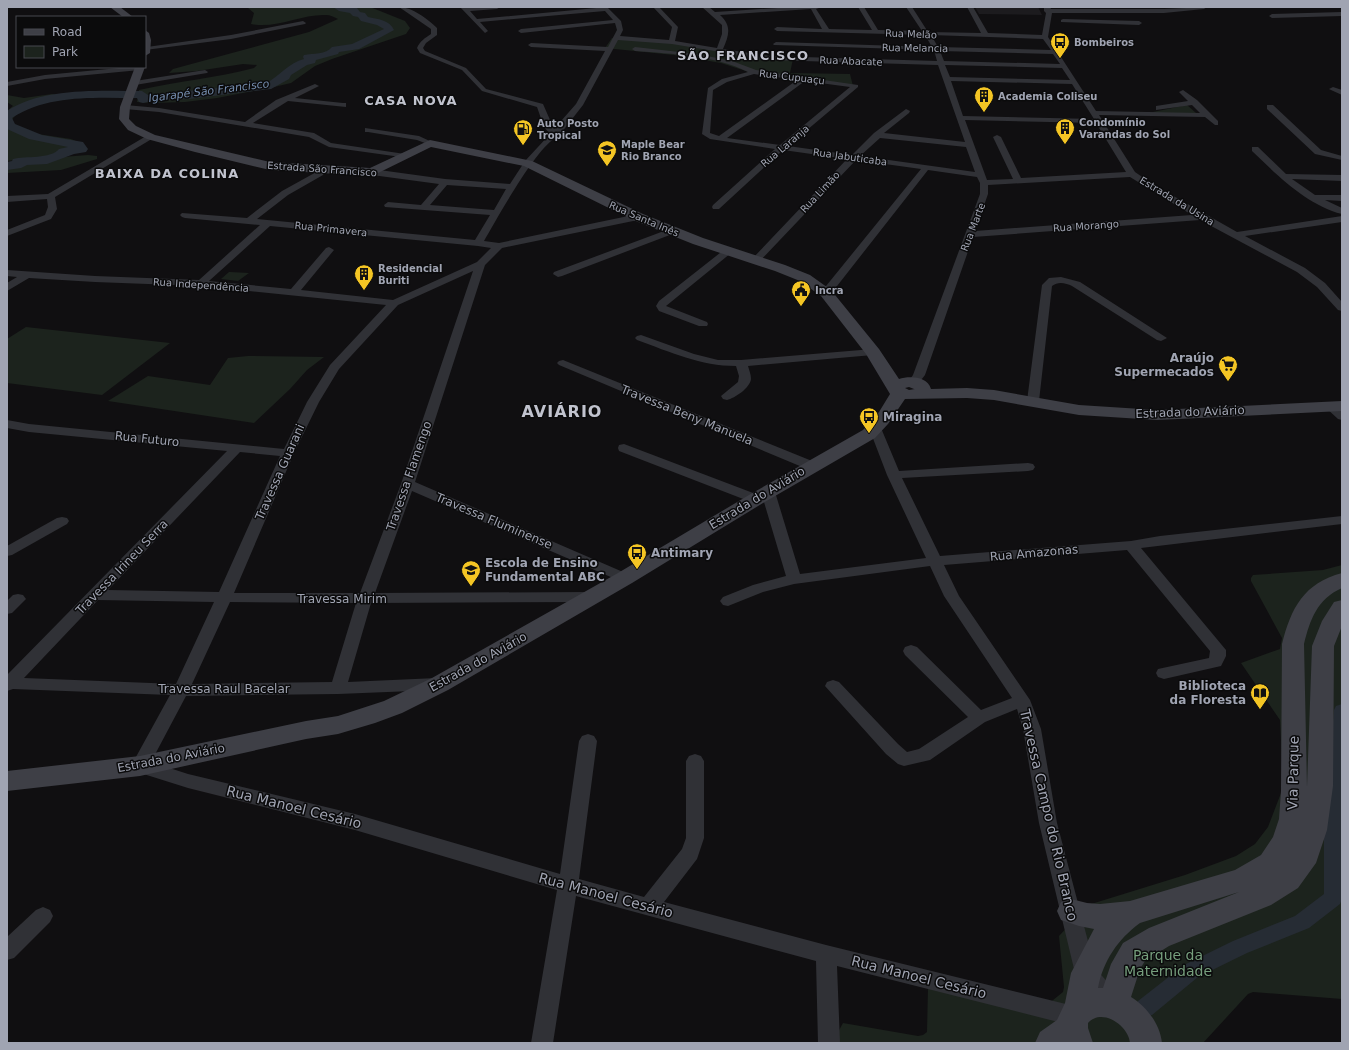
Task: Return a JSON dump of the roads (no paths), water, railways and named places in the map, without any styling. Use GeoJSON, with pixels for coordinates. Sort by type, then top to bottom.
{"type":"FeatureCollection","features":[{"type":"Feature","properties":{"kind":"street"},"geometry":{"type":"LineString","coordinates":[[114,7],[128,16]]}},
{"type":"Feature","properties":{"kind":"street"},"geometry":{"type":"LineString","coordinates":[[402,7],[434,28],[434,35],[424,41],[420,46],[420,50],[422,52],[464,69],[484,90],[540,106],[548,127],[555,135]]}},
{"type":"Feature","properties":{"kind":"street"},"geometry":{"type":"LineString","coordinates":[[464,8],[498,7]]}},
{"type":"Feature","properties":{"kind":"street"},"geometry":{"type":"LineString","coordinates":[[656,7],[675,27],[672,42]]}},
{"type":"Feature","properties":{"kind":"street"},"geometry":{"type":"LineString","coordinates":[[705,7],[726,24],[727,29],[720,49]]}},
{"type":"Feature","properties":{"kind":"street"},"geometry":{"type":"LineString","coordinates":[[813,7],[827,31]]}},
{"type":"Feature","properties":{"kind":"street"},"geometry":{"type":"LineString","coordinates":[[714,14],[819,7]]}},
{"type":"Feature","properties":{"kind":"street"},"geometry":{"type":"LineString","coordinates":[[861,7],[877,33]]}},
{"type":"Feature","properties":{"kind":"street","name":"Rua Marte"},"geometry":{"type":"LineString","coordinates":[[908,390],[919,376],[982,204],[984,194],[982,179],[946,79],[942,63],[928,34],[910,7]]}},
{"type":"Feature","properties":{"kind":"street"},"geometry":{"type":"LineString","coordinates":[[970,7],[986,36]]}},
{"type":"Feature","properties":{"kind":"street"},"geometry":{"type":"LineString","coordinates":[[1045,37],[1049,13],[1047,9],[1164,10],[1204,7]]}},
{"type":"Feature","properties":{"kind":"street"},"geometry":{"type":"LineString","coordinates":[[1312,7],[1326,14]]}},
{"type":"Feature","properties":{"kind":"street"},"geometry":{"type":"LineString","coordinates":[[464,8],[485,31]]}},
{"type":"Feature","properties":{"kind":"street"},"geometry":{"type":"LineString","coordinates":[[477,21],[605,8],[618,21],[620,30],[615,38],[613,48],[579,106],[555,135],[541,147],[528,163],[478,243],[499,246],[638,217]]}},
{"type":"Feature","properties":{"kind":"street"},"geometry":{"type":"LineString","coordinates":[[759,11],[770,20],[777,29],[774,58]]}},
{"type":"Feature","properties":{"kind":"street"},"geometry":{"type":"LineString","coordinates":[[1272,16],[1342,14]]}},
{"type":"Feature","properties":{"kind":"street"},"geometry":{"type":"LineString","coordinates":[[521,31],[618,21]]}},
{"type":"Feature","properties":{"kind":"street"},"geometry":{"type":"LineString","coordinates":[[1048,21],[1139,23]]}},
{"type":"Feature","properties":{"kind":"street"},"geometry":{"type":"LineString","coordinates":[[146,36],[146,51],[303,23]]}},
{"type":"Feature","properties":{"kind":"street","name":"Rua Melão"},"geometry":{"type":"LineString","coordinates":[[777,29],[1045,37]]}},
{"type":"Feature","properties":{"kind":"street"},"geometry":{"type":"LineString","coordinates":[[265,30],[277,35]]}},
{"type":"Feature","properties":{"kind":"street","name":"Estrada da Usina"},"geometry":{"type":"LineString","coordinates":[[1045,37],[1132,174],[1161,194],[1313,278],[1342,308]]}},
{"type":"Feature","properties":{"kind":"street","name":"Rua Abacate"},"geometry":{"type":"LineString","coordinates":[[615,38],[672,42],[774,58],[793,68],[890,62],[1064,66]]}},
{"type":"Feature","properties":{"kind":"street","name":"Rua Melancia"},"geometry":{"type":"LineString","coordinates":[[776,44],[1054,52]]}},
{"type":"Feature","properties":{"kind":"street"},"geometry":{"type":"LineString","coordinates":[[531,45],[613,48]]}},
{"type":"Feature","properties":{"kind":"street"},"geometry":{"type":"LineString","coordinates":[[881,47],[890,62]]}},
{"type":"Feature","properties":{"kind":"street","name":"Rua Cupuaçu"},"geometry":{"type":"LineString","coordinates":[[626,48],[698,57],[746,67],[754,72],[793,68],[803,79],[856,86]]}},
{"type":"Feature","properties":{"kind":"street"},"geometry":{"type":"LineString","coordinates":[[746,67],[761,57]]}},
{"type":"Feature","properties":{"kind":"street"},"geometry":{"type":"LineString","coordinates":[[7,84],[36,78],[130,68]]}},
{"type":"Feature","properties":{"kind":"street"},"geometry":{"type":"LineString","coordinates":[[140,68],[126,106],[311,135],[329,145],[405,156]]}},
{"type":"Feature","properties":{"kind":"street"},"geometry":{"type":"LineString","coordinates":[[41,70],[45,77]]}},
{"type":"Feature","properties":{"kind":"street"},"geometry":{"type":"LineString","coordinates":[[31,71],[36,78]]}},
{"type":"Feature","properties":{"kind":"street"},"geometry":{"type":"LineString","coordinates":[[133,86],[205,72]]}},
{"type":"Feature","properties":{"kind":"street"},"geometry":{"type":"LineString","coordinates":[[754,72],[717,83],[710,89],[706,132],[710,137],[720,139],[803,79]]}},
{"type":"Feature","properties":{"kind":"street"},"geometry":{"type":"LineString","coordinates":[[946,79],[1074,82]]}},
{"type":"Feature","properties":{"kind":"street"},"geometry":{"type":"LineString","coordinates":[[246,125],[286,98],[315,86]]}},
{"type":"Feature","properties":{"kind":"street","name":"Rua Laranja"},"geometry":{"type":"LineString","coordinates":[[716,206],[781,148],[856,86]]}},
{"type":"Feature","properties":{"kind":"street"},"geometry":{"type":"LineString","coordinates":[[1333,89],[1342,93]]}},
{"type":"Feature","properties":{"kind":"street"},"geometry":{"type":"LineString","coordinates":[[1183,92],[1215,123]]}},
{"type":"Feature","properties":{"kind":"street"},"geometry":{"type":"LineString","coordinates":[[286,98],[343,105]]}},
{"type":"Feature","properties":{"kind":"street"},"geometry":{"type":"LineString","coordinates":[[1129,113],[1194,102]]}},
{"type":"Feature","properties":{"kind":"street","name":"Estrada São Francisco"},"geometry":{"type":"LineString","coordinates":[[126,106],[124,119],[127,123],[151,137],[259,164],[297,169],[372,172],[445,182],[512,187]]}},
{"type":"Feature","properties":{"kind":"street"},"geometry":{"type":"LineString","coordinates":[[1270,107],[1318,152],[1342,158]]}},
{"type":"Feature","properties":{"kind":"street","name":"Rua Limão"},"geometry":{"type":"LineString","coordinates":[[756,260],[852,158],[906,111]]}},
{"type":"Feature","properties":{"kind":"street"},"geometry":{"type":"LineString","coordinates":[[1093,113],[1206,115]]}},
{"type":"Feature","properties":{"kind":"street"},"geometry":{"type":"LineString","coordinates":[[960,118],[1098,121]]}},
{"type":"Feature","properties":{"kind":"street"},"geometry":{"type":"LineString","coordinates":[[368,130],[419,138],[430,143]]}},
{"type":"Feature","properties":{"kind":"street"},"geometry":{"type":"LineString","coordinates":[[877,135],[970,145]]}},
{"type":"Feature","properties":{"kind":"street"},"geometry":{"type":"LineString","coordinates":[[7,199],[50,196],[151,137]]}},
{"type":"Feature","properties":{"kind":"street"},"geometry":{"type":"LineString","coordinates":[[997,137],[1018,181]]}},
{"type":"Feature","properties":{"kind":"street","name":"Rua Jabuticaba"},"geometry":{"type":"LineString","coordinates":[[720,139],[926,168],[982,179],[1018,181],[1132,174]]}},
{"type":"Feature","properties":{"kind":"street"},"geometry":{"type":"LineString","coordinates":[[372,172],[430,143]]}},
{"type":"Feature","properties":{"kind":"street","name":"Rua Santa Inês"},"geometry":{"type":"LineString","coordinates":[[430,143],[528,163],[638,217],[672,231],[805,278],[826,293],[884,368],[908,390]]}},
{"type":"Feature","properties":{"kind":"street"},"geometry":{"type":"LineString","coordinates":[[1255,149],[1283,176],[1311,196],[1342,211]]}},
{"type":"Feature","properties":{"kind":"street"},"geometry":{"type":"LineString","coordinates":[[826,293],[926,168]]}},
{"type":"Feature","properties":{"kind":"street"},"geometry":{"type":"LineString","coordinates":[[250,220],[285,193],[320,173]]}},
{"type":"Feature","properties":{"kind":"street"},"geometry":{"type":"LineString","coordinates":[[1283,176],[1342,178]]}},
{"type":"Feature","properties":{"kind":"street"},"geometry":{"type":"LineString","coordinates":[[423,208],[445,182]]}},
{"type":"Feature","properties":{"kind":"street"},"geometry":{"type":"LineString","coordinates":[[7,233],[52,213],[53,203],[50,196]]}},
{"type":"Feature","properties":{"kind":"street"},"geometry":{"type":"LineString","coordinates":[[1311,196],[1342,198]]}},
{"type":"Feature","properties":{"kind":"street"},"geometry":{"type":"LineString","coordinates":[[388,205],[497,213]]}},
{"type":"Feature","properties":{"kind":"street","name":"Rua Primavera"},"geometry":{"type":"LineString","coordinates":[[185,214],[478,243]]}},
{"type":"Feature","properties":{"kind":"street","name":"Rua Morango"},"geometry":{"type":"LineString","coordinates":[[970,234],[1202,217]]}},
{"type":"Feature","properties":{"kind":"street"},"geometry":{"type":"LineString","coordinates":[[1234,235],[1342,219]]}},
{"type":"Feature","properties":{"kind":"street"},"geometry":{"type":"LineString","coordinates":[[201,283],[269,222]]}},
{"type":"Feature","properties":{"kind":"street"},"geometry":{"type":"LineString","coordinates":[[558,274],[672,231]]}},
{"type":"Feature","properties":{"kind":"street","name":"Travessa Guarani"},"geometry":{"type":"LineString","coordinates":[[140,766],[181,690],[224,598],[288,453],[313,402],[334,367],[394,303],[480,264],[499,246]]}},
{"type":"Feature","properties":{"kind":"street"},"geometry":{"type":"LineString","coordinates":[[294,292],[329,250]]}},
{"type":"Feature","properties":{"kind":"street"},"geometry":{"type":"LineString","coordinates":[[703,324],[663,309],[661,306],[728,251]]}},
{"type":"Feature","properties":{"kind":"street","name":"Travessa Flamengo"},"geometry":{"type":"LineString","coordinates":[[338,688],[365,600],[408,484],[480,264]]}},
{"type":"Feature","properties":{"kind":"street","name":"Rua Independência"},"geometry":{"type":"LineString","coordinates":[[7,273],[201,283],[394,303]]}},
{"type":"Feature","properties":{"kind":"street"},"geometry":{"type":"LineString","coordinates":[[7,281],[26,275]]}},
{"type":"Feature","properties":{"kind":"street"},"geometry":{"type":"LineString","coordinates":[[7,288],[26,275]]}},
{"type":"Feature","properties":{"kind":"street"},"geometry":{"type":"LineString","coordinates":[[1033,401],[1047,286],[1049,282],[1054,280],[1064,280],[1076,284],[1161,338]]}},
{"type":"Feature","properties":{"kind":"street"},"geometry":{"type":"LineString","coordinates":[[641,338],[706,361],[718,363],[741,363],[873,352]]}},
{"type":"Feature","properties":{"kind":"street","name":"Travessa Beny Manuela"},"geometry":{"type":"LineString","coordinates":[[563,363],[812,466]]}},
{"type":"Feature","properties":{"kind":"street"},"geometry":{"type":"LineString","coordinates":[[727,396],[745,382],[746,378],[741,363]]}},
{"type":"Feature","properties":{"kind":"street","name":"Estrada do Aviário"},"geometry":{"type":"LineString","coordinates":[[7,781],[140,766],[306,730],[338,725],[393,707],[440,684],[625,578],[762,495],[869,434],[908,390],[967,393],[1033,401],[1079,410],[1157,415],[1338,410]]}},
{"type":"Feature","properties":{"kind":"street","name":"Rua Futuro"},"geometry":{"type":"LineString","coordinates":[[7,424],[29,428],[288,453]]}},
{"type":"Feature","properties":{"kind":"street","name":"Travessa Campo do Rio Branco"},"geometry":{"type":"LineString","coordinates":[[875,428],[894,475],[952,596],[1022,700],[1032,729],[1048,823],[1086,973]]}},
{"type":"Feature","properties":{"kind":"street","name":"Travessa Irineu Serra"},"geometry":{"type":"LineString","coordinates":[[8,684],[237,448]]}},
{"type":"Feature","properties":{"kind":"street"},"geometry":{"type":"LineString","coordinates":[[624,448],[762,495],[794,579]]}},
{"type":"Feature","properties":{"kind":"street"},"geometry":{"type":"LineString","coordinates":[[894,475],[1028,467]]}},
{"type":"Feature","properties":{"kind":"street","name":"Travessa Fluminense"},"geometry":{"type":"LineString","coordinates":[[408,484],[625,578]]}},
{"type":"Feature","properties":{"kind":"street","name":"Rua Amazonas"},"geometry":{"type":"LineString","coordinates":[[728,601],[758,588],[794,579],[935,561],[1131,545],[1160,540],[1342,520]]}},
{"type":"Feature","properties":{"kind":"street"},"geometry":{"type":"LineString","coordinates":[[7,552],[62,521]]}},
{"type":"Feature","properties":{"kind":"street"},"geometry":{"type":"LineString","coordinates":[[1131,545],[1218,650],[1218,656],[1215,662],[1164,673]]}},
{"type":"Feature","properties":{"kind":"street","name":"Via Parque"},"geometry":{"type":"LineString","coordinates":[[1071,1028],[1086,973],[1106,935],[1116,924],[1131,913],[1214,889],[1245,878],[1271,863],[1285,841],[1292,819],[1294,791],[1293,644],[1298,622],[1311,599],[1326,586],[1342,580]]}},
{"type":"Feature","properties":{"kind":"street","name":"Travessa Mirim"},"geometry":{"type":"LineString","coordinates":[[94,595],[365,600],[590,597]]}},
{"type":"Feature","properties":{"kind":"street","name":"Via Parque"},"geometry":{"type":"LineString","coordinates":[[1114,1004],[1126,964],[1134,952],[1159,937],[1261,896],[1288,880],[1306,855],[1314,830],[1320,786],[1323,646],[1333,621],[1342,607]]}},
{"type":"Feature","properties":{"kind":"street"},"geometry":{"type":"LineString","coordinates":[[911,651],[979,718]]}},
{"type":"Feature","properties":{"kind":"street","name":"Travessa Raul Bacelar"},"geometry":{"type":"LineString","coordinates":[[8,684],[181,690],[338,688],[440,684]]}},
{"type":"Feature","properties":{"kind":"street"},"geometry":{"type":"LineString","coordinates":[[833,686],[892,749],[904,759],[924,755],[979,718],[1022,700]]}},
{"type":"Feature","properties":{"kind":"street"},"geometry":{"type":"LineString","coordinates":[[542,1043],[568,885],[588,741]]}},
{"type":"Feature","properties":{"kind":"street"},"geometry":{"type":"LineString","coordinates":[[649,906],[690,854],[695,838],[695,761]]}},
{"type":"Feature","properties":{"kind":"street","name":"Rua Manoel Cesário"},"geometry":{"type":"LineString","coordinates":[[140,766],[188,781],[355,822],[568,885],[826,954],[1071,1028]]}},
{"type":"Feature","properties":{"kind":"street"},"geometry":{"type":"LineString","coordinates":[[1071,911],[1096,917],[1131,913]]}},
{"type":"Feature","properties":{"kind":"street"},"geometry":{"type":"LineString","coordinates":[[7,951],[43,916]]}},
{"type":"Feature","properties":{"kind":"street"},"geometry":{"type":"LineString","coordinates":[[826,954],[829,1043]]}},
{"type":"Feature","properties":{"kind":"street"},"geometry":{"type":"LineString","coordinates":[[1086,973],[1114,1004],[1130,1014],[1152,1041]]}},
{"type":"Feature","properties":{"kind":"street"},"geometry":{"type":"LineString","coordinates":[[1071,1028],[1094,1002],[1114,1004]]}},
{"type":"Feature","properties":{"kind":"waterway","name":"Igarapé São Francisco"},"geometry":{"type":"LineString","coordinates":[[7,116],[19,108],[34,102],[52,98],[91,95],[142,95],[143,99],[158,96],[189,95],[271,86],[285,77],[286,73],[303,63],[311,61],[308,57],[318,57],[334,52],[336,49],[355,47],[362,42],[389,30],[388,27],[380,23],[364,19],[362,15],[356,14],[354,10],[342,9],[338,7]]}},
{"type":"Feature","properties":{"kind":"waterway","name":"Igarapé São Francisco"},"geometry":{"type":"LineString","coordinates":[[7,119],[10,126],[25,133],[46,139],[78,145],[81,149],[64,152],[68,153],[47,160],[18,162],[21,164],[7,166]]}},
{"type":"Feature","properties":{"kind":"waterway"},"geometry":{"type":"LineString","coordinates":[[1145,1008],[1191,971],[1240,947],[1302,922],[1333,898],[1333,829],[1342,710]]}},
{"type":"Feature","properties":{"kind":"place","name":"Bombeiros"},"geometry":{"type":"Point","coordinates":[1060,59]}},
{"type":"Feature","properties":{"kind":"place","name":"Academia Coliseu"},"geometry":{"type":"Point","coordinates":[984,113]}},
{"type":"Feature","properties":{"kind":"place","name":"Condomínio Varandas do Sol"},"geometry":{"type":"Point","coordinates":[1065,145]}},
{"type":"Feature","properties":{"kind":"place","name":"Auto Posto Tropical"},"geometry":{"type":"Point","coordinates":[523,146]}},
{"type":"Feature","properties":{"kind":"place","name":"Maple Bear Rio Branco"},"geometry":{"type":"Point","coordinates":[607,167]}},
{"type":"Feature","properties":{"kind":"place","name":"Residencial Buriti"},"geometry":{"type":"Point","coordinates":[364,291]}},
{"type":"Feature","properties":{"kind":"place","name":"Incra"},"geometry":{"type":"Point","coordinates":[801,307]}},
{"type":"Feature","properties":{"kind":"place","name":"Araújo Supermecados"},"geometry":{"type":"Point","coordinates":[1228,382]}},
{"type":"Feature","properties":{"kind":"place","name":"Miragina"},"geometry":{"type":"Point","coordinates":[869,434]}},
{"type":"Feature","properties":{"kind":"place","name":"Antimary"},"geometry":{"type":"Point","coordinates":[637,570]}},
{"type":"Feature","properties":{"kind":"place","name":"Escola de Ensino Fundamental ABC"},"geometry":{"type":"Point","coordinates":[471,587]}},
{"type":"Feature","properties":{"kind":"place","name":"Biblioteca da Floresta"},"geometry":{"type":"Point","coordinates":[1260,710]}},
{"type":"Feature","properties":{"kind":"district","name":"SÃO FRANCISCO"},"geometry":{"type":"Point","coordinates":[743,55]}},
{"type":"Feature","properties":{"kind":"district","name":"CASA NOVA"},"geometry":{"type":"Point","coordinates":[411,100]}},
{"type":"Feature","properties":{"kind":"district","name":"BAIXA DA COLINA"},"geometry":{"type":"Point","coordinates":[167,173]}},
{"type":"Feature","properties":{"kind":"district","name":"AVIÁRIO"},"geometry":{"type":"Point","coordinates":[562,411]}},
{"type":"Feature","properties":{"kind":"park label","name":"Parque da Maternidade"},"geometry":{"type":"Point","coordinates":[1168,964]}}]}
